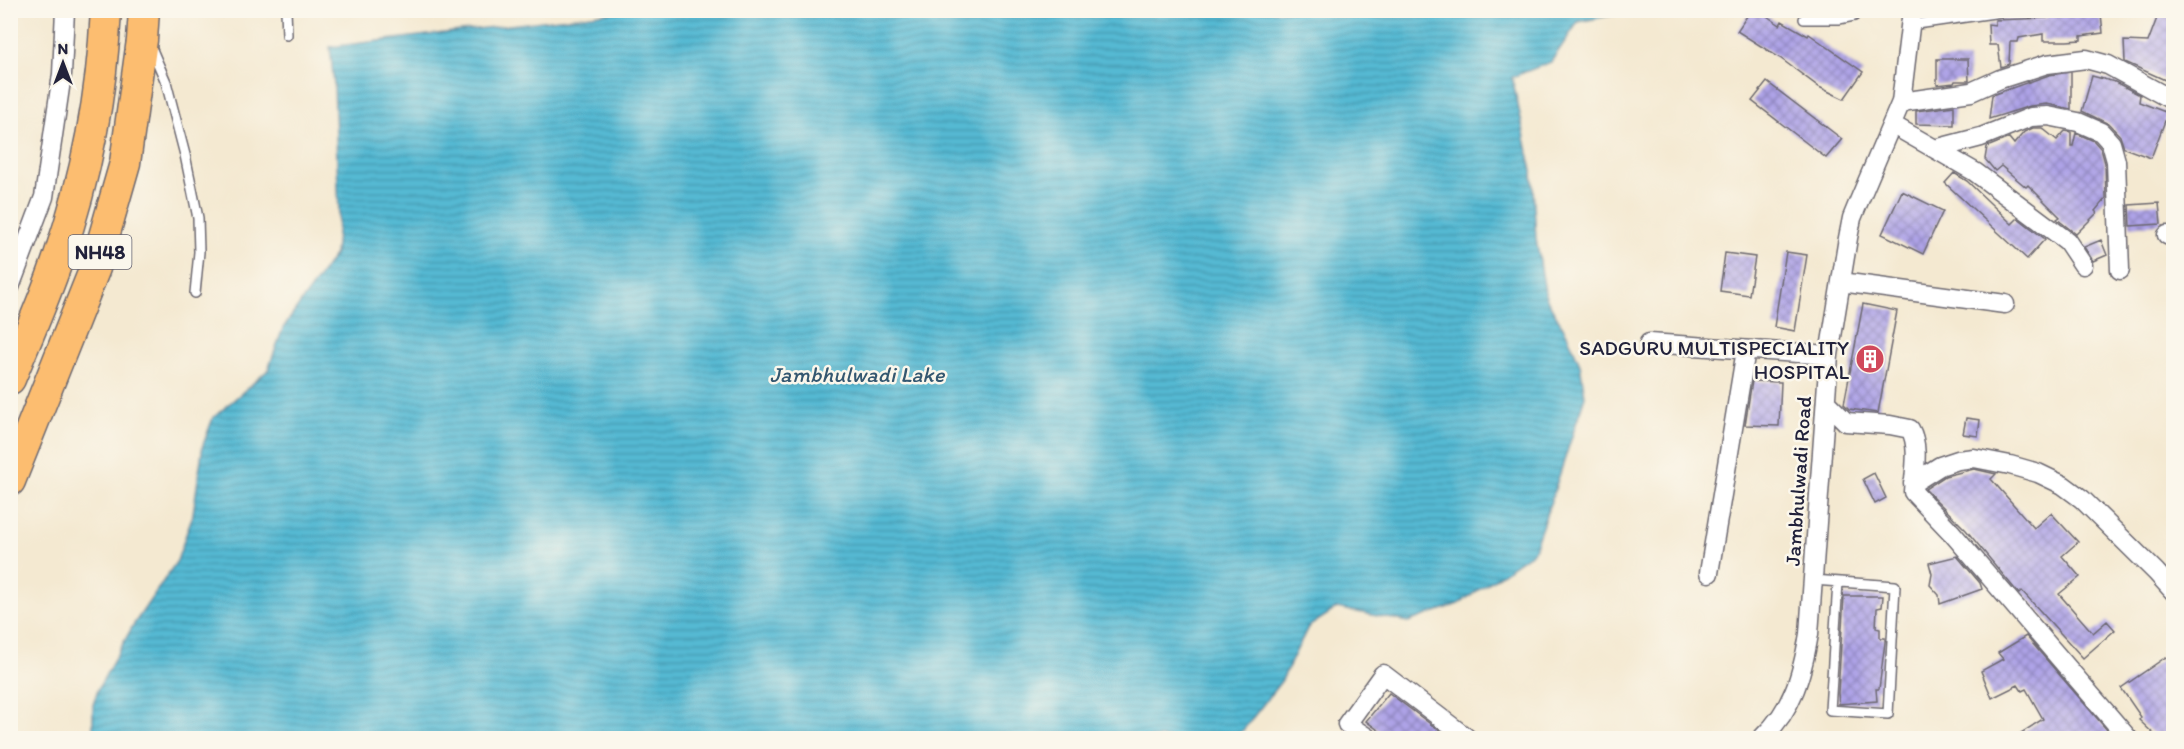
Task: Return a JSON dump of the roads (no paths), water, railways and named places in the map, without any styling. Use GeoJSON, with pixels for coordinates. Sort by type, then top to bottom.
{"type":"FeatureCollection","features":[{"type":"Feature","properties":{"kind":"highway","name":"NH48"},"geometry":{"type":"LineString","coordinates":[[10,379],[59,256],[88,155],[105,37],[106,10]]}},
{"type":"Feature","properties":{"kind":"highway","name":"NH48"},"geometry":{"type":"LineString","coordinates":[[10,481],[95,268],[125,163],[143,18]]}},
{"type":"Feature","properties":{"kind":"street"},"geometry":{"type":"LineString","coordinates":[[10,287],[44,197],[62,74],[65,10]]}},
{"type":"Feature","properties":{"kind":"street","name":"Jambhulwadi Road"},"geometry":{"type":"LineString","coordinates":[[1762,738],[1788,706],[1803,670],[1809,634],[1829,356],[1841,282],[1852,218],[1901,102],[1911,18]]}},
{"type":"Feature","properties":{"kind":"street"},"geometry":{"type":"LineString","coordinates":[[1901,102],[1971,92],[2000,79],[2047,64],[2086,59],[2108,65],[2174,101]]}},
{"type":"Feature","properties":{"kind":"street"},"geometry":{"type":"LineString","coordinates":[[1935,149],[1981,137],[2031,117],[2048,116],[2078,122],[2102,132],[2111,143],[2116,161],[2120,270]]}},
{"type":"Feature","properties":{"kind":"street"},"geometry":{"type":"LineString","coordinates":[[1893,125],[1975,172],[2067,241],[2083,266]]}},
{"type":"Feature","properties":{"kind":"street"},"geometry":{"type":"LineString","coordinates":[[1841,282],[2005,304]]}},
{"type":"Feature","properties":{"kind":"street"},"geometry":{"type":"LineString","coordinates":[[1648,344],[1829,356]]}},
{"type":"Feature","properties":{"kind":"street"},"geometry":{"type":"LineString","coordinates":[[1709,573],[1746,350]]}},
{"type":"Feature","properties":{"kind":"street"},"geometry":{"type":"LineString","coordinates":[[1826,402],[1846,422],[1890,425],[1910,429],[1914,435],[1915,446],[1913,492],[1952,533],[2128,738]]}},
{"type":"Feature","properties":{"kind":"street"},"geometry":{"type":"LineString","coordinates":[[1913,483],[1940,466],[1974,458],[2038,473],[2063,485],[2082,499],[2174,592]]}},
{"type":"Feature","properties":{"kind":"street"},"geometry":{"type":"LineString","coordinates":[[1368,738],[1347,724],[1383,674],[1467,738]]}},
{"type":"Feature","properties":{"kind":"lane"},"geometry":{"type":"LineString","coordinates":[[286,10],[287,35]]}},
{"type":"Feature","properties":{"kind":"lane"},"geometry":{"type":"LineString","coordinates":[[1804,19],[1839,19],[1854,16],[1856,10]]}},
{"type":"Feature","properties":{"kind":"lane"},"geometry":{"type":"LineString","coordinates":[[1911,18],[2015,10]]}},
{"type":"Feature","properties":{"kind":"lane"},"geometry":{"type":"LineString","coordinates":[[143,18],[166,82],[198,218],[199,252],[195,293]]}},
{"type":"Feature","properties":{"kind":"lane"},"geometry":{"type":"LineString","coordinates":[[1813,580],[1895,586],[1888,714],[1830,710],[1838,582]]}},
{"type":"Feature","properties":{"kind":"water","name":"Jambhulwadi Lake"},"geometry":{"type":"Polygon","coordinates":[[[633,10],[1621,11],[1617,14],[1578,22],[1551,62],[1512,77],[1532,171],[1536,239],[1546,298],[1567,334],[1580,364],[1585,396],[1533,552],[1458,604],[1408,622],[1337,608],[1308,627],[1282,680],[1237,738],[93,738],[93,705],[98,689],[134,624],[177,561],[193,514],[203,445],[213,418],[268,370],[283,328],[335,254],[339,212],[334,85],[330,47],[633,10]]]}},
{"type":"Feature","properties":{"kind":"place","name":"SADGURU MULTISPECIALITY HOSPITAL"},"geometry":{"type":"Point","coordinates":[1870,359]}}]}
